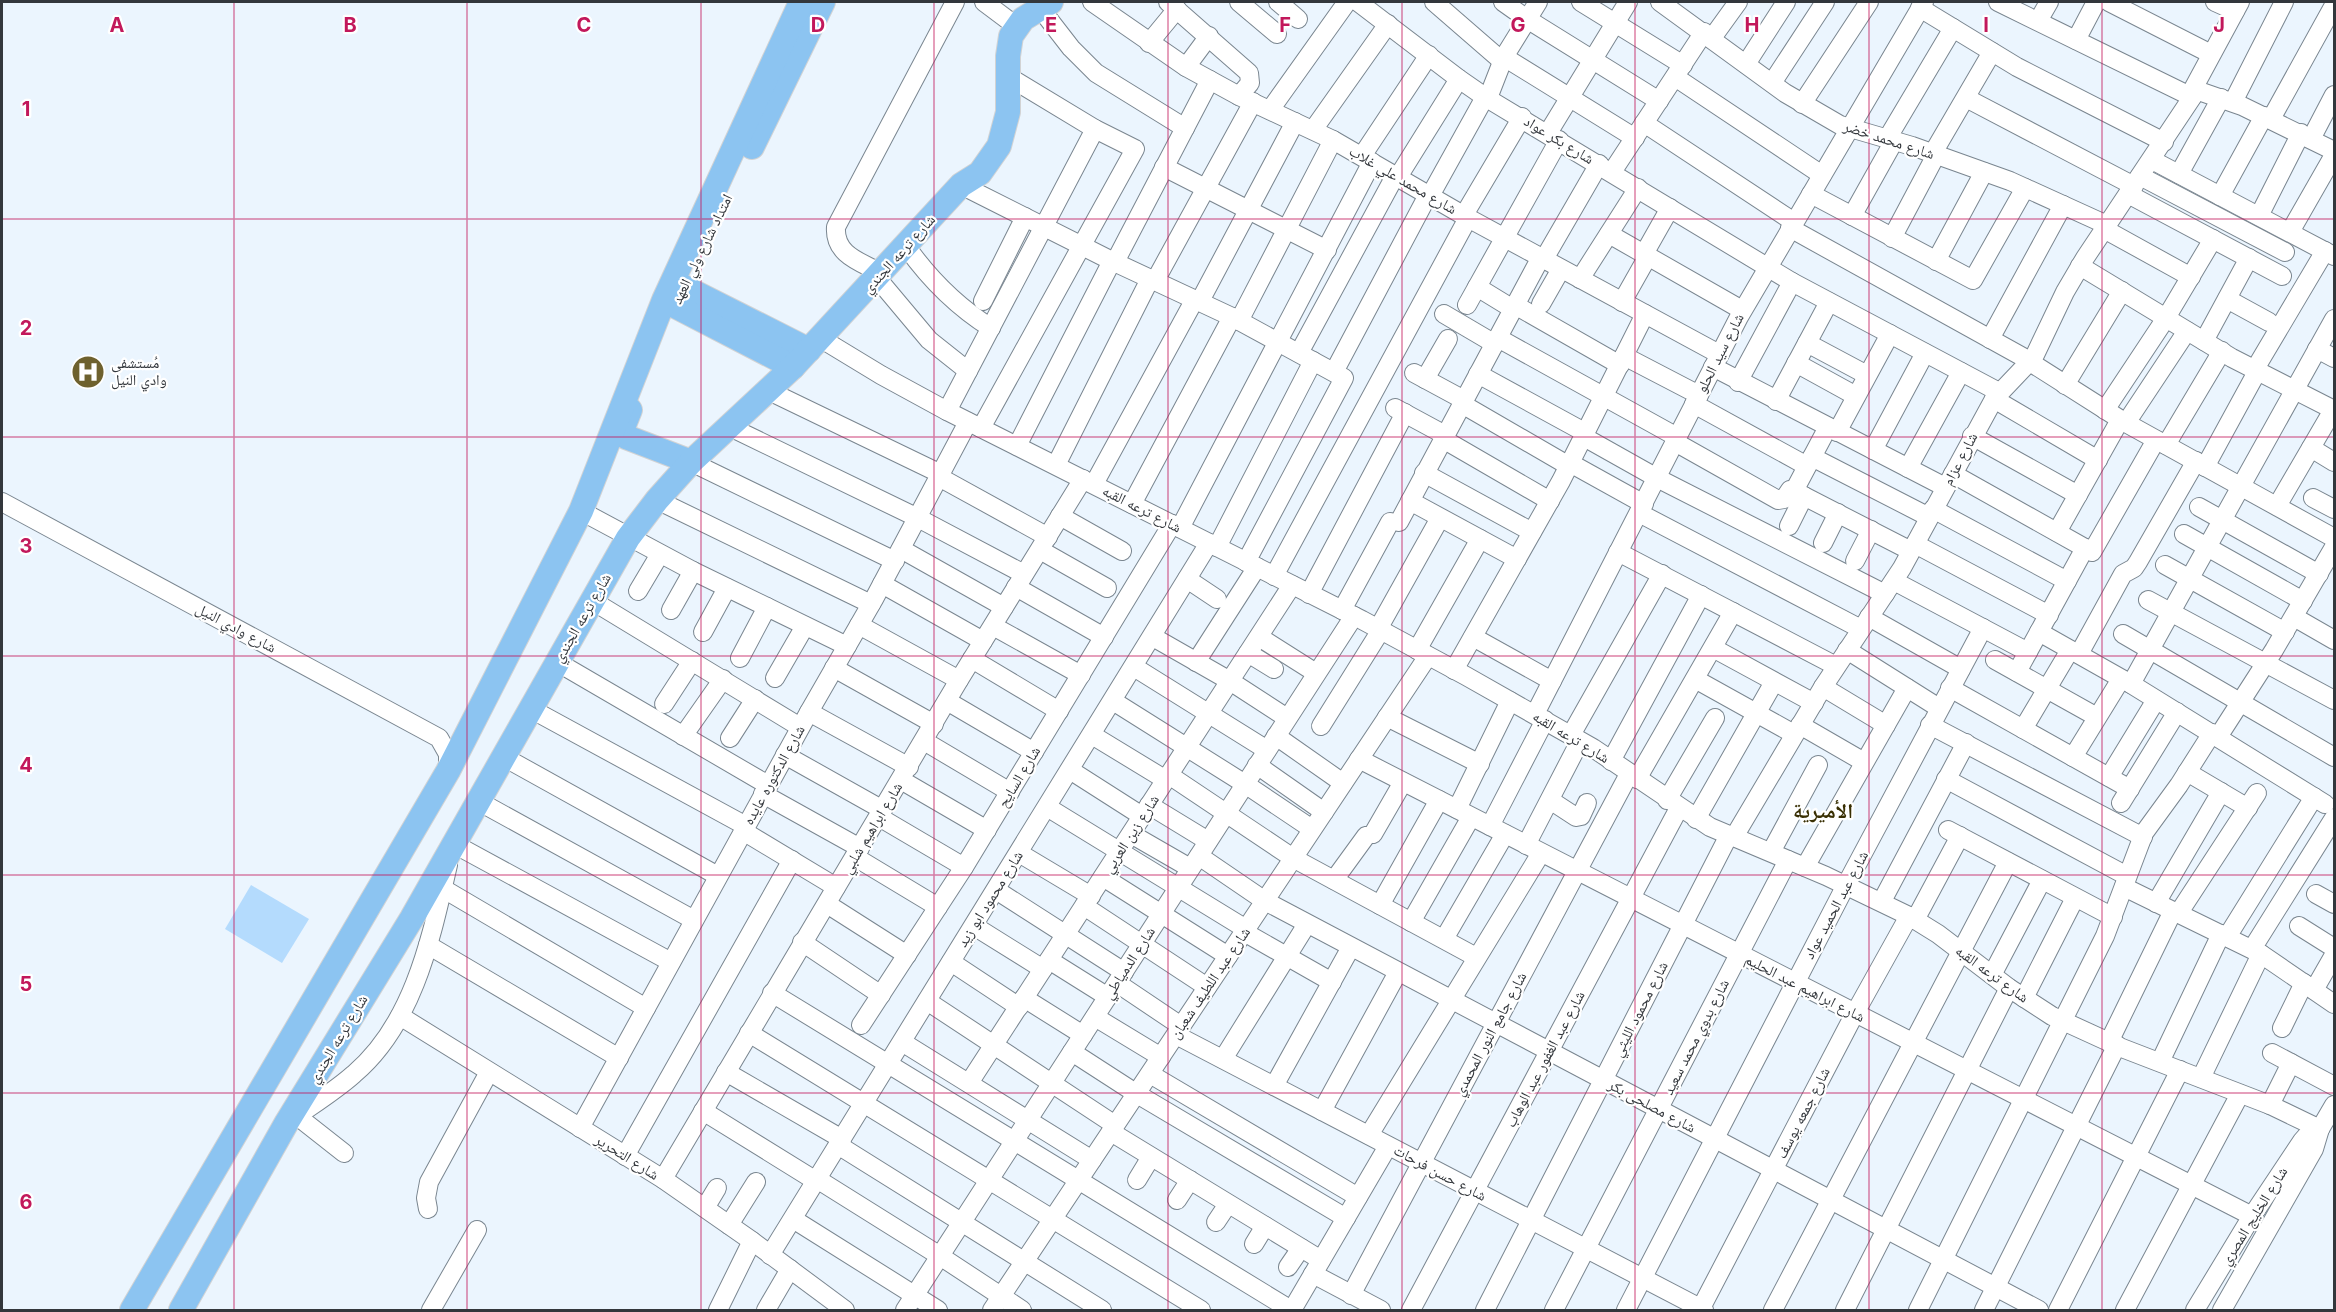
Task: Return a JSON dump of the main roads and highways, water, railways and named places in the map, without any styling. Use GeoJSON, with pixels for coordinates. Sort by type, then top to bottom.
{"type":"FeatureCollection","features":[{"type":"Feature","properties":{"kind":"main road","name":"امتداد شارع ولي العهد"},"geometry":{"type":"LineString","coordinates":[[674,298],[801,2]]}},
{"type":"Feature","properties":{"kind":"main road","name":"امتداد شارع ولي العهد"},"geometry":{"type":"LineString","coordinates":[[674,298],[823,2]]}},
{"type":"Feature","properties":{"kind":"main road","name":"شارع ترعه الجندي"},"geometry":{"type":"LineString","coordinates":[[181,1311],[259,1173],[412,918],[502,756],[628,538],[657,500],[692,462],[769,392],[906,246],[960,184],[980,173],[999,146],[1008,112],[1008,56],[1011,36],[1023,19],[1046,5]]}},
{"type":"Feature","properties":{"kind":"main road","name":"شارع ترعه القبه"},"geometry":{"type":"LineString","coordinates":[[674,298],[807,351]]}},
{"type":"Feature","properties":{"kind":"main road"},"geometry":{"type":"LineString","coordinates":[[132,1311],[448,771],[581,511],[674,298]]}},
{"type":"Feature","properties":{"kind":"main road"},"geometry":{"type":"LineString","coordinates":[[617,432],[692,462]]}},
{"type":"Feature","properties":{"kind":"main road"},"geometry":{"type":"LineString","coordinates":[[224,1153],[259,1173]]}},
{"type":"Feature","properties":{"kind":"place","name":"مُستشفى وادي النيل"},"geometry":{"type":"Point","coordinates":[88,372]}},
{"type":"Feature","properties":{"kind":"district","name":"الأميرية"},"geometry":{"type":"Point","coordinates":[1823,811]}}]}
